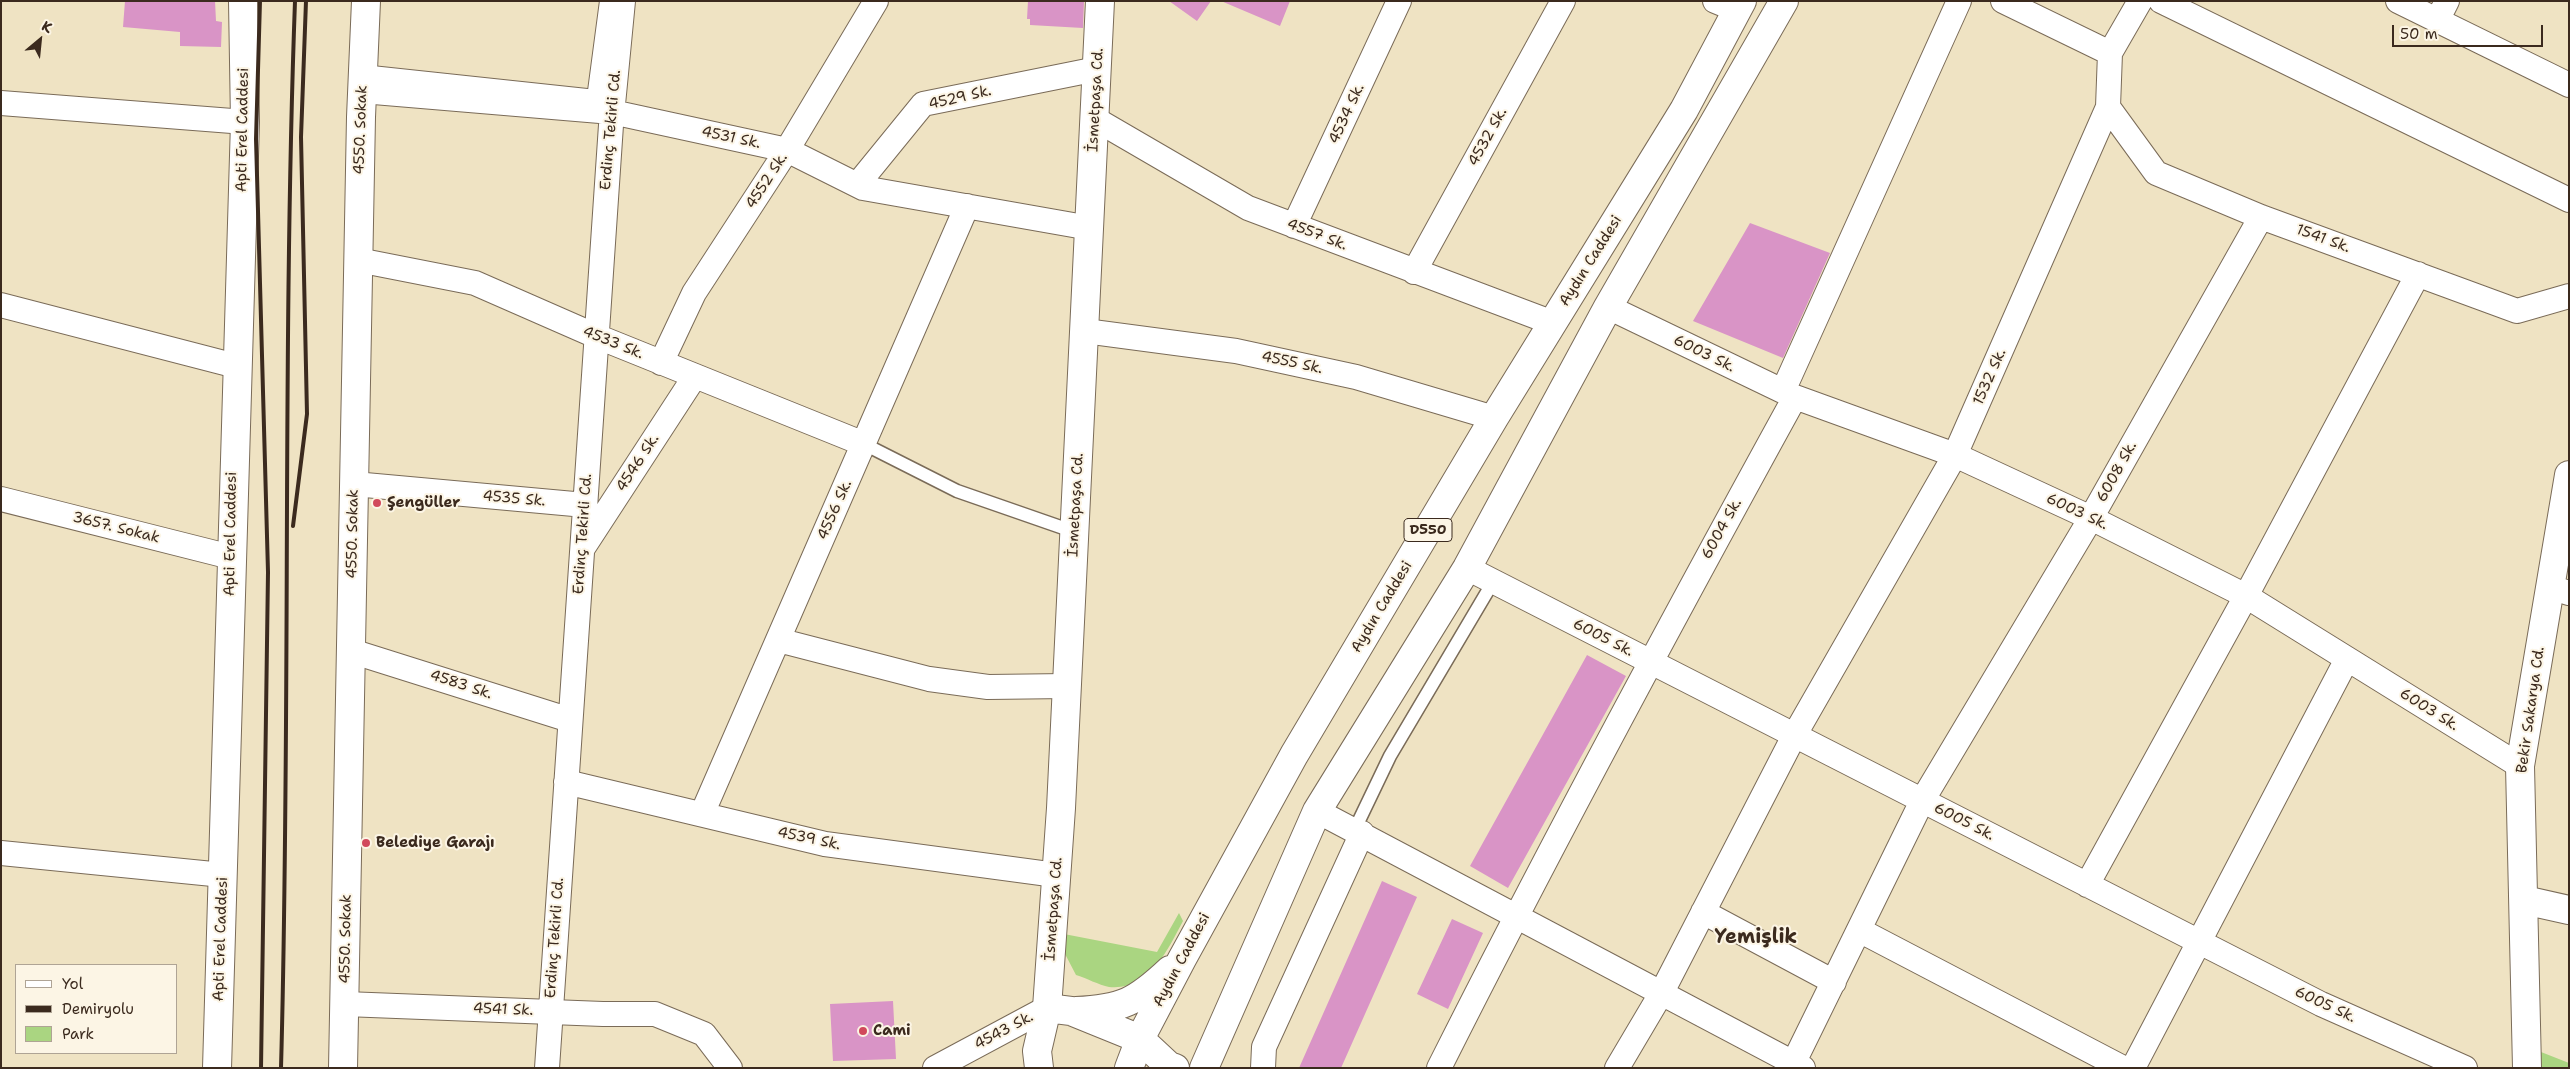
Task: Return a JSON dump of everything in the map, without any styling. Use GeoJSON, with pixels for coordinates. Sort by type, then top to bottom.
{"type":"FeatureCollection","features":[{"type":"Feature","properties":{"kind":"main road","name":"Apti Erel Caddesi"},"geometry":{"type":"LineString","coordinates":[[217,1068],[236,366],[245,122],[242,1]]}},
{"type":"Feature","properties":{"kind":"main road","name":"4550. Sokak"},"geometry":{"type":"LineString","coordinates":[[344,1068],[358,260],[366,1]]}},
{"type":"Feature","properties":{"kind":"main road","name":"İsmetpaşa Cd."},"geometry":{"type":"LineString","coordinates":[[1037,1062],[1059,1010],[1056,875],[1075,532],[1100,1]]}},
{"type":"Feature","properties":{"kind":"main road"},"geometry":{"type":"LineString","coordinates":[[1204,1068],[1317,811],[1467,568],[1608,307],[1784,1]]}},
{"type":"Feature","properties":{"kind":"main road","name":"Aydın Caddesi"},"geometry":{"type":"LineString","coordinates":[[1129,1068],[1140,1038],[1294,755],[1494,418],[1684,110],[1731,4]]}},
{"type":"Feature","properties":{"kind":"main road","name":"Bekir Sakarya Cd."},"geometry":{"type":"LineString","coordinates":[[2526,1068],[2520,766],[2559,590],[2569,475]]}},
{"type":"Feature","properties":{"kind":"main road"},"geometry":{"type":"LineString","coordinates":[[2524,900],[2569,910]]}},
{"type":"Feature","properties":{"kind":"main road"},"geometry":{"type":"LineString","coordinates":[[1059,1010],[1109,1009],[1145,994],[1182,959]]}},
{"type":"Feature","properties":{"kind":"main road"},"geometry":{"type":"LineString","coordinates":[[1059,1010],[1140,1038],[1169,1066],[1175,1068]]}},
{"type":"Feature","properties":{"kind":"street"},"geometry":{"type":"LineString","coordinates":[[360,1],[358,74],[362,83],[596,100],[609,1]]}},
{"type":"Feature","properties":{"kind":"street","name":"Erdinç Tekirli Cd."},"geometry":{"type":"LineString","coordinates":[[548,1068],[550,1012],[596,336],[612,112],[623,1]]}},
{"type":"Feature","properties":{"kind":"street","name":"4552 Sk."},"geometry":{"type":"LineString","coordinates":[[661,363],[694,293],[787,150],[876,1]]}},
{"type":"Feature","properties":{"kind":"street","name":"4534 Sk."},"geometry":{"type":"LineString","coordinates":[[1294,226],[1399,1]]}},
{"type":"Feature","properties":{"kind":"street","name":"4532 Sk."},"geometry":{"type":"LineString","coordinates":[[1414,272],[1562,1]]}},
{"type":"Feature","properties":{"kind":"street","name":"6004 Sk."},"geometry":{"type":"LineString","coordinates":[[1440,1068],[1515,916],[1789,394],[1959,1]]}},
{"type":"Feature","properties":{"kind":"street","name":"1532 Sk."},"geometry":{"type":"LineString","coordinates":[[1617,1068],[1662,992],[1794,736],[1955,455],[2108,107],[2110,53],[2140,1]]}},
{"type":"Feature","properties":{"kind":"street"},"geometry":{"type":"LineString","coordinates":[[2161,1],[2569,200]]}},
{"type":"Feature","properties":{"kind":"street"},"geometry":{"type":"LineString","coordinates":[[2398,1],[2442,11],[2569,85]]}},
{"type":"Feature","properties":{"kind":"street"},"geometry":{"type":"LineString","coordinates":[[2008,2],[2110,53]]}},
{"type":"Feature","properties":{"kind":"street","name":"4529 Sk."},"geometry":{"type":"LineString","coordinates":[[857,185],[923,104],[1097,69]]}},
{"type":"Feature","properties":{"kind":"street","name":"4531 Sk."},"geometry":{"type":"LineString","coordinates":[[362,83],[612,112],[787,150],[857,185],[1090,228]]}},
{"type":"Feature","properties":{"kind":"street"},"geometry":{"type":"LineString","coordinates":[[1,102],[245,122]]}},
{"type":"Feature","properties":{"kind":"street","name":"1541 Sk."},"geometry":{"type":"LineString","coordinates":[[2108,107],[2156,173],[2260,217],[2517,311],[2569,296]]}},
{"type":"Feature","properties":{"kind":"street","name":"4557 Sk."},"geometry":{"type":"LineString","coordinates":[[1095,119],[1248,208],[1553,323]]}},
{"type":"Feature","properties":{"kind":"street","name":"4556 Sk."},"geometry":{"type":"LineString","coordinates":[[702,814],[967,206]]}},
{"type":"Feature","properties":{"kind":"street","name":"6008 Sk."},"geometry":{"type":"LineString","coordinates":[[1796,1066],[1834,982],[1922,801],[2091,518],[2260,217]]}},
{"type":"Feature","properties":{"kind":"street","name":"4533 Sk."},"geometry":{"type":"LineString","coordinates":[[358,260],[475,283],[661,363],[864,444]]}},
{"type":"Feature","properties":{"kind":"street"},"geometry":{"type":"LineString","coordinates":[[2087,885],[2246,596],[2418,274]]}},
{"type":"Feature","properties":{"kind":"street"},"geometry":{"type":"LineString","coordinates":[[1,304],[236,366]]}},
{"type":"Feature","properties":{"kind":"street","name":"6003 Sk."},"geometry":{"type":"LineString","coordinates":[[1608,307],[1789,394],[1955,455],[2091,518],[2246,596],[2520,766]]}},
{"type":"Feature","properties":{"kind":"street","name":"4555 Sk."},"geometry":{"type":"LineString","coordinates":[[1085,330],[1236,351],[1356,377],[1494,418]]}},
{"type":"Feature","properties":{"kind":"street","name":"4546 Sk."},"geometry":{"type":"LineString","coordinates":[[582,550],[695,376]]}},
{"type":"Feature","properties":{"kind":"street","name":"4535 Sk."},"geometry":{"type":"LineString","coordinates":[[354,484],[585,505]]}},
{"type":"Feature","properties":{"kind":"street","name":"3657. Sokak"},"geometry":{"type":"LineString","coordinates":[[1,498],[231,558]]}},
{"type":"Feature","properties":{"kind":"street","name":"6005 Sk."},"geometry":{"type":"LineString","coordinates":[[1467,568],[2321,1004],[2465,1068]]}},
{"type":"Feature","properties":{"kind":"street"},"geometry":{"type":"LineString","coordinates":[[778,640],[929,679],[988,687],[1067,686]]}},
{"type":"Feature","properties":{"kind":"street","name":"4583 Sk."},"geometry":{"type":"LineString","coordinates":[[351,650],[570,720]]}},
{"type":"Feature","properties":{"kind":"street"},"geometry":{"type":"LineString","coordinates":[[2133,1068],[2347,659]]}},
{"type":"Feature","properties":{"kind":"street","name":"4539 Sk."},"geometry":{"type":"LineString","coordinates":[[566,782],[825,844],[1056,875]]}},
{"type":"Feature","properties":{"kind":"street"},"geometry":{"type":"LineString","coordinates":[[1317,811],[1359,831],[1515,916],[1662,992],[1796,1066]]}},
{"type":"Feature","properties":{"kind":"street"},"geometry":{"type":"LineString","coordinates":[[1263,1068],[1264,1047],[1359,831]]}},
{"type":"Feature","properties":{"kind":"street"},"geometry":{"type":"LineString","coordinates":[[1,853],[223,875]]}},
{"type":"Feature","properties":{"kind":"street"},"geometry":{"type":"LineString","coordinates":[[1703,912],[1834,982]]}},
{"type":"Feature","properties":{"kind":"street"},"geometry":{"type":"LineString","coordinates":[[1859,930],[2123,1068]]}},
{"type":"Feature","properties":{"kind":"street","name":"4541 Sk."},"geometry":{"type":"LineString","coordinates":[[345,1004],[655,1014],[704,1034],[730,1068]]}},
{"type":"Feature","properties":{"kind":"street","name":"4543 Sk."},"geometry":{"type":"LineString","coordinates":[[935,1068],[1059,1010]]}},
{"type":"Feature","properties":{"kind":"lane"},"geometry":{"type":"LineString","coordinates":[[864,444],[956,492],[1075,532]]}},
{"type":"Feature","properties":{"kind":"lane"},"geometry":{"type":"LineString","coordinates":[[1359,831],[1390,756],[1493,582]]}},
{"type":"Feature","properties":{"kind":"green space"},"geometry":{"type":"Polygon","coordinates":[[[1179,913],[1183,921],[1170,945],[1155,967],[1135,983],[1123,987],[1109,987],[1076,975],[1064,952],[1064,934],[1157,952],[1179,913]]]}},
{"type":"Feature","properties":{"kind":"green space"},"geometry":{"type":"Polygon","coordinates":[[[2541,1052],[2569,1063],[2569,1068],[2540,1068],[2541,1052]]]}},
{"type":"Feature","properties":{"kind":"building"},"geometry":{"type":"Polygon","coordinates":[[[125,1],[215,1],[216,21],[222,22],[221,47],[180,46],[180,32],[123,27],[125,1]]]}},
{"type":"Feature","properties":{"kind":"building"},"geometry":{"type":"Polygon","coordinates":[[[1028,1],[1084,1],[1083,28],[1030,25],[1030,19],[1027,19],[1028,1]]]}},
{"type":"Feature","properties":{"kind":"building"},"geometry":{"type":"Polygon","coordinates":[[[1169,1],[1211,1],[1197,21],[1169,1]]]}},
{"type":"Feature","properties":{"kind":"building"},"geometry":{"type":"Polygon","coordinates":[[[1221,1],[1290,1],[1280,26],[1221,1]]]}},
{"type":"Feature","properties":{"kind":"building"},"geometry":{"type":"Polygon","coordinates":[[[1750,223],[1830,253],[1783,358],[1693,321],[1750,223]]]}},
{"type":"Feature","properties":{"kind":"building"},"geometry":{"type":"Polygon","coordinates":[[[1587,655],[1626,676],[1508,888],[1470,866],[1587,655]]]}},
{"type":"Feature","properties":{"kind":"building"},"geometry":{"type":"Polygon","coordinates":[[[1382,881],[1417,897],[1341,1068],[1299,1068],[1382,881]]]}},
{"type":"Feature","properties":{"kind":"building"},"geometry":{"type":"Polygon","coordinates":[[[1452,919],[1483,933],[1448,1009],[1417,994],[1452,919]]]}},
{"type":"Feature","properties":{"kind":"building","name":"Cami"},"geometry":{"type":"Polygon","coordinates":[[[893,1001],[896,1059],[833,1061],[830,1004],[893,1001]]]}},
{"type":"Feature","properties":{"kind":"railway"},"geometry":{"type":"LineString","coordinates":[[260,1],[256,139],[268,572],[261,1068]]}},
{"type":"Feature","properties":{"kind":"railway"},"geometry":{"type":"LineString","coordinates":[[281,1068],[286,801],[287,401],[295,1]]}},
{"type":"Feature","properties":{"kind":"railway"},"geometry":{"type":"LineString","coordinates":[[293,526],[307,414],[301,137],[306,1]]}},
{"type":"Feature","properties":{"kind":"place","name":"Şengüller"},"geometry":{"type":"Point","coordinates":[377,503]}},
{"type":"Feature","properties":{"kind":"place","name":"Belediye Garajı"},"geometry":{"type":"Point","coordinates":[366,843]}},
{"type":"Feature","properties":{"kind":"place","name":"Cami"},"geometry":{"type":"Point","coordinates":[863,1031]}},
{"type":"Feature","properties":{"kind":"district","name":"Yemişlik"},"geometry":{"type":"Point","coordinates":[1756,938]}}]}
